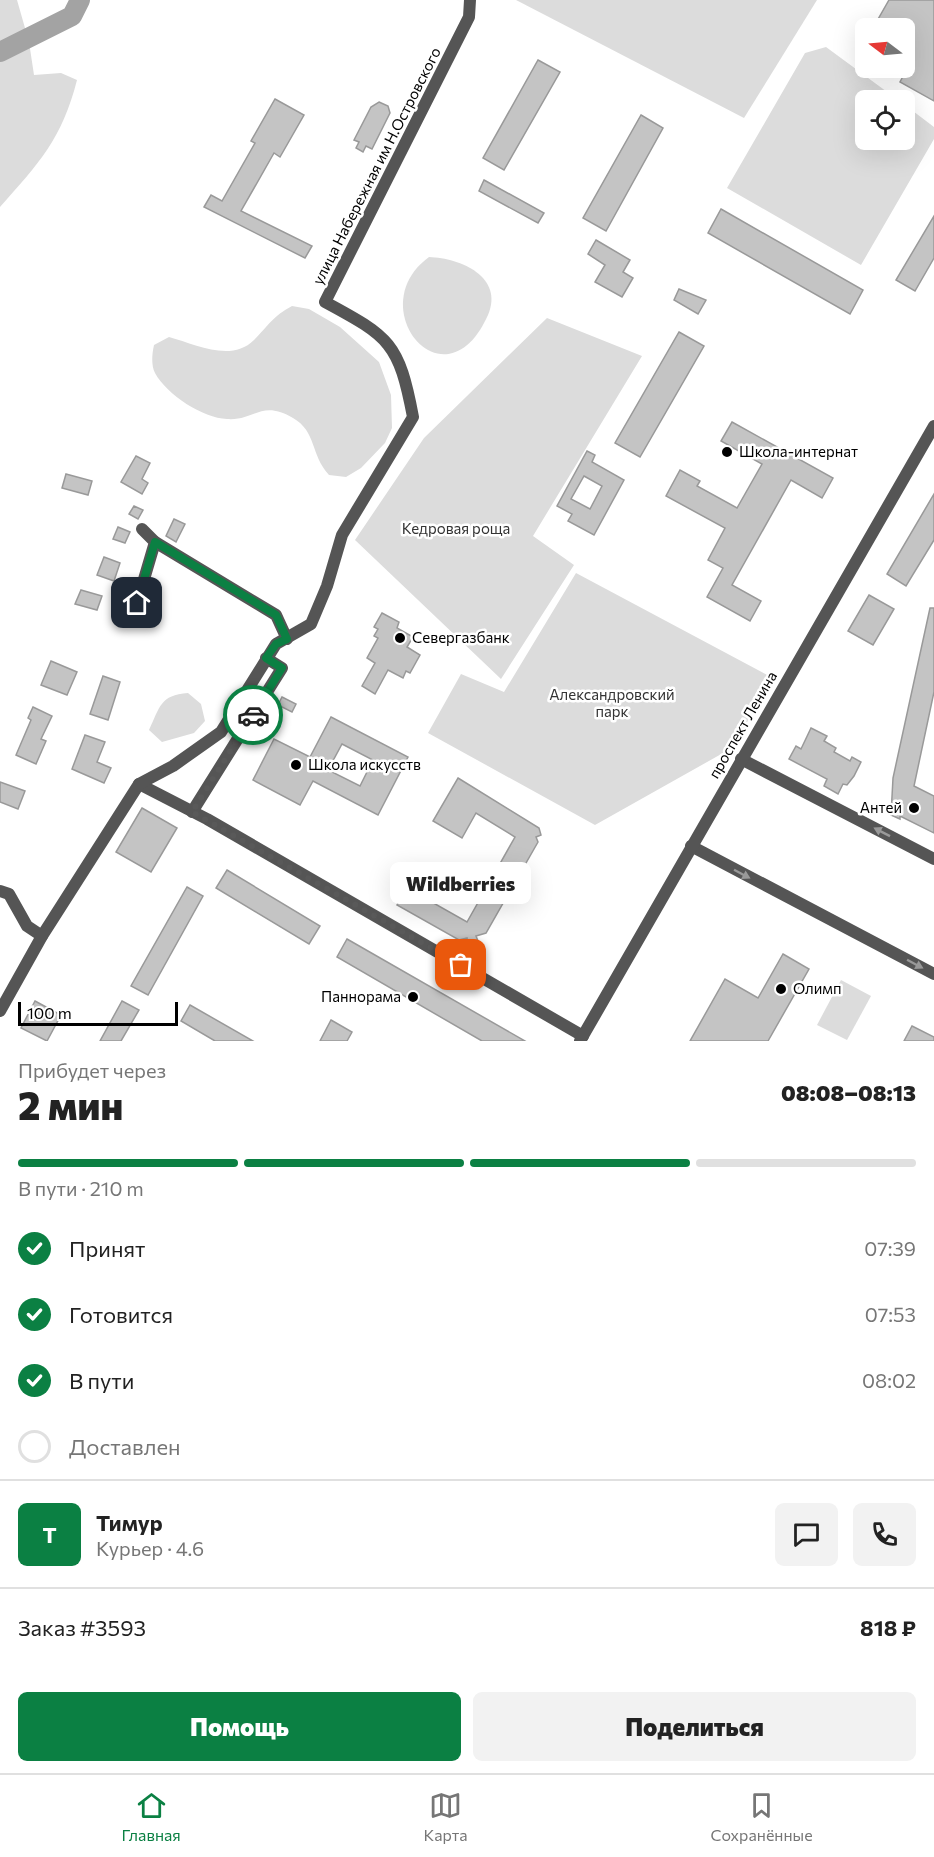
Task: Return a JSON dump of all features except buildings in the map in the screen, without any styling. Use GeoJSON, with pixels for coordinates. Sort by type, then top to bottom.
{"type":"FeatureCollection","features":[{"type":"Feature","properties":{"kind":"street","name":"улица Набережная им Н.Островского"},"geometry":{"type":"LineString","coordinates":[[287,639],[311,624],[327,586],[342,535],[413,417],[408,386],[395,351],[371,327],[325,302],[469,17],[470,0]]}},
{"type":"Feature","properties":{"kind":"street","name":"проспект Ленина"},"geometry":{"type":"LineString","coordinates":[[581,1039],[934,426]]}},
{"type":"Feature","properties":{"kind":"street"},"geometry":{"type":"LineString","coordinates":[[0,1011],[42,936],[140,784],[173,766],[221,732],[266,658],[276,644],[287,639],[276,615],[155,542],[142,529]]}},
{"type":"Feature","properties":{"kind":"street"},"geometry":{"type":"LineString","coordinates":[[137,603],[155,542]]}},
{"type":"Feature","properties":{"kind":"street"},"geometry":{"type":"LineString","coordinates":[[192,812],[282,668],[266,658]]}},
{"type":"Feature","properties":{"kind":"street"},"geometry":{"type":"LineString","coordinates":[[741,759],[934,859]]}},
{"type":"Feature","properties":{"kind":"street"},"geometry":{"type":"LineString","coordinates":[[140,784],[581,1039]]}},
{"type":"Feature","properties":{"kind":"street"},"geometry":{"type":"LineString","coordinates":[[691,846],[934,975]]}},
{"type":"Feature","properties":{"kind":"street"},"geometry":{"type":"LineString","coordinates":[[0,891],[9,894],[27,926],[42,936]]}},
{"type":"Feature","properties":{"kind":"green space"},"geometry":{"type":"Polygon","coordinates":[[[0,0],[17,0],[29,42],[34,75],[61,73],[77,80],[64,119],[48,149],[0,207],[0,0]]]}},
{"type":"Feature","properties":{"kind":"green space"},"geometry":{"type":"Polygon","coordinates":[[[516,0],[817,0],[744,118],[516,0]]]}},
{"type":"Feature","properties":{"kind":"green space"},"geometry":{"type":"Polygon","coordinates":[[[826,47],[855,68],[855,78],[868,78],[884,90],[855,90],[855,150],[915,150],[915,113],[934,127],[934,139],[861,265],[727,188],[805,53],[826,47]]]}},
{"type":"Feature","properties":{"kind":"green space"},"geometry":{"type":"Polygon","coordinates":[[[429,257],[454,261],[466,266],[485,280],[490,290],[491,302],[488,315],[470,342],[451,353],[432,352],[416,341],[406,323],[403,301],[410,278],[429,257]]]}},
{"type":"Feature","properties":{"kind":"green space"},"geometry":{"type":"Polygon","coordinates":[[[292,306],[309,309],[340,327],[379,362],[391,395],[392,428],[385,443],[361,468],[346,477],[329,475],[306,430],[293,418],[273,410],[265,410],[237,419],[218,418],[186,404],[168,389],[154,370],[152,359],[154,345],[169,337],[213,350],[235,350],[245,347],[275,317],[292,306]]]}},
{"type":"Feature","properties":{"kind":"green space","name":"Кедровая роща"},"geometry":{"type":"Polygon","coordinates":[[[547,318],[642,356],[533,536],[574,565],[501,679],[355,540],[424,438],[547,318]]]}},
{"type":"Feature","properties":{"kind":"green space","name":"Александровский парк"},"geometry":{"type":"Polygon","coordinates":[[[576,573],[773,678],[732,748],[595,825],[428,733],[461,674],[504,692],[576,573]]]}},
{"type":"Feature","properties":{"kind":"green space"},"geometry":{"type":"Polygon","coordinates":[[[188,693],[201,704],[205,721],[194,733],[162,742],[149,730],[159,709],[172,696],[188,693]]]}},
{"type":"Feature","properties":{"kind":"green space"},"geometry":{"type":"Polygon","coordinates":[[[841,980],[871,996],[847,1040],[817,1025],[841,980]]]}},
{"type":"Feature","properties":{"kind":"waterway"},"geometry":{"type":"LineString","coordinates":[[0,52],[72,16],[80,0]]}},
{"type":"Feature","properties":{"kind":"way so far"},"geometry":{"type":"LineString","coordinates":[[253,715],[192,812],[461,965]]}},
{"type":"Feature","properties":{"kind":"place","name":"Школа-интернат"},"geometry":{"type":"Point","coordinates":[727,452]}},
{"type":"Feature","properties":{"kind":"place","name":"Севергазбанк"},"geometry":{"type":"Point","coordinates":[400,638]}},
{"type":"Feature","properties":{"kind":"place","name":"Школа искусcтв"},"geometry":{"type":"Point","coordinates":[296,765]}},
{"type":"Feature","properties":{"kind":"place","name":"Антей"},"geometry":{"type":"Point","coordinates":[914,808]}},
{"type":"Feature","properties":{"kind":"place","name":"Wildberries"},"geometry":{"type":"Point","coordinates":[461,965]}},
{"type":"Feature","properties":{"kind":"place","name":"Олимп"},"geometry":{"type":"Point","coordinates":[781,989]}},
{"type":"Feature","properties":{"kind":"place","name":"Паннорама"},"geometry":{"type":"Point","coordinates":[413,997]}},
{"type":"Feature","properties":{"kind":"route"},"geometry":{"type":"LineString","coordinates":[[137,603],[155,542],[276,615],[287,639],[276,644],[266,658],[282,668],[253,715]]}}]}
